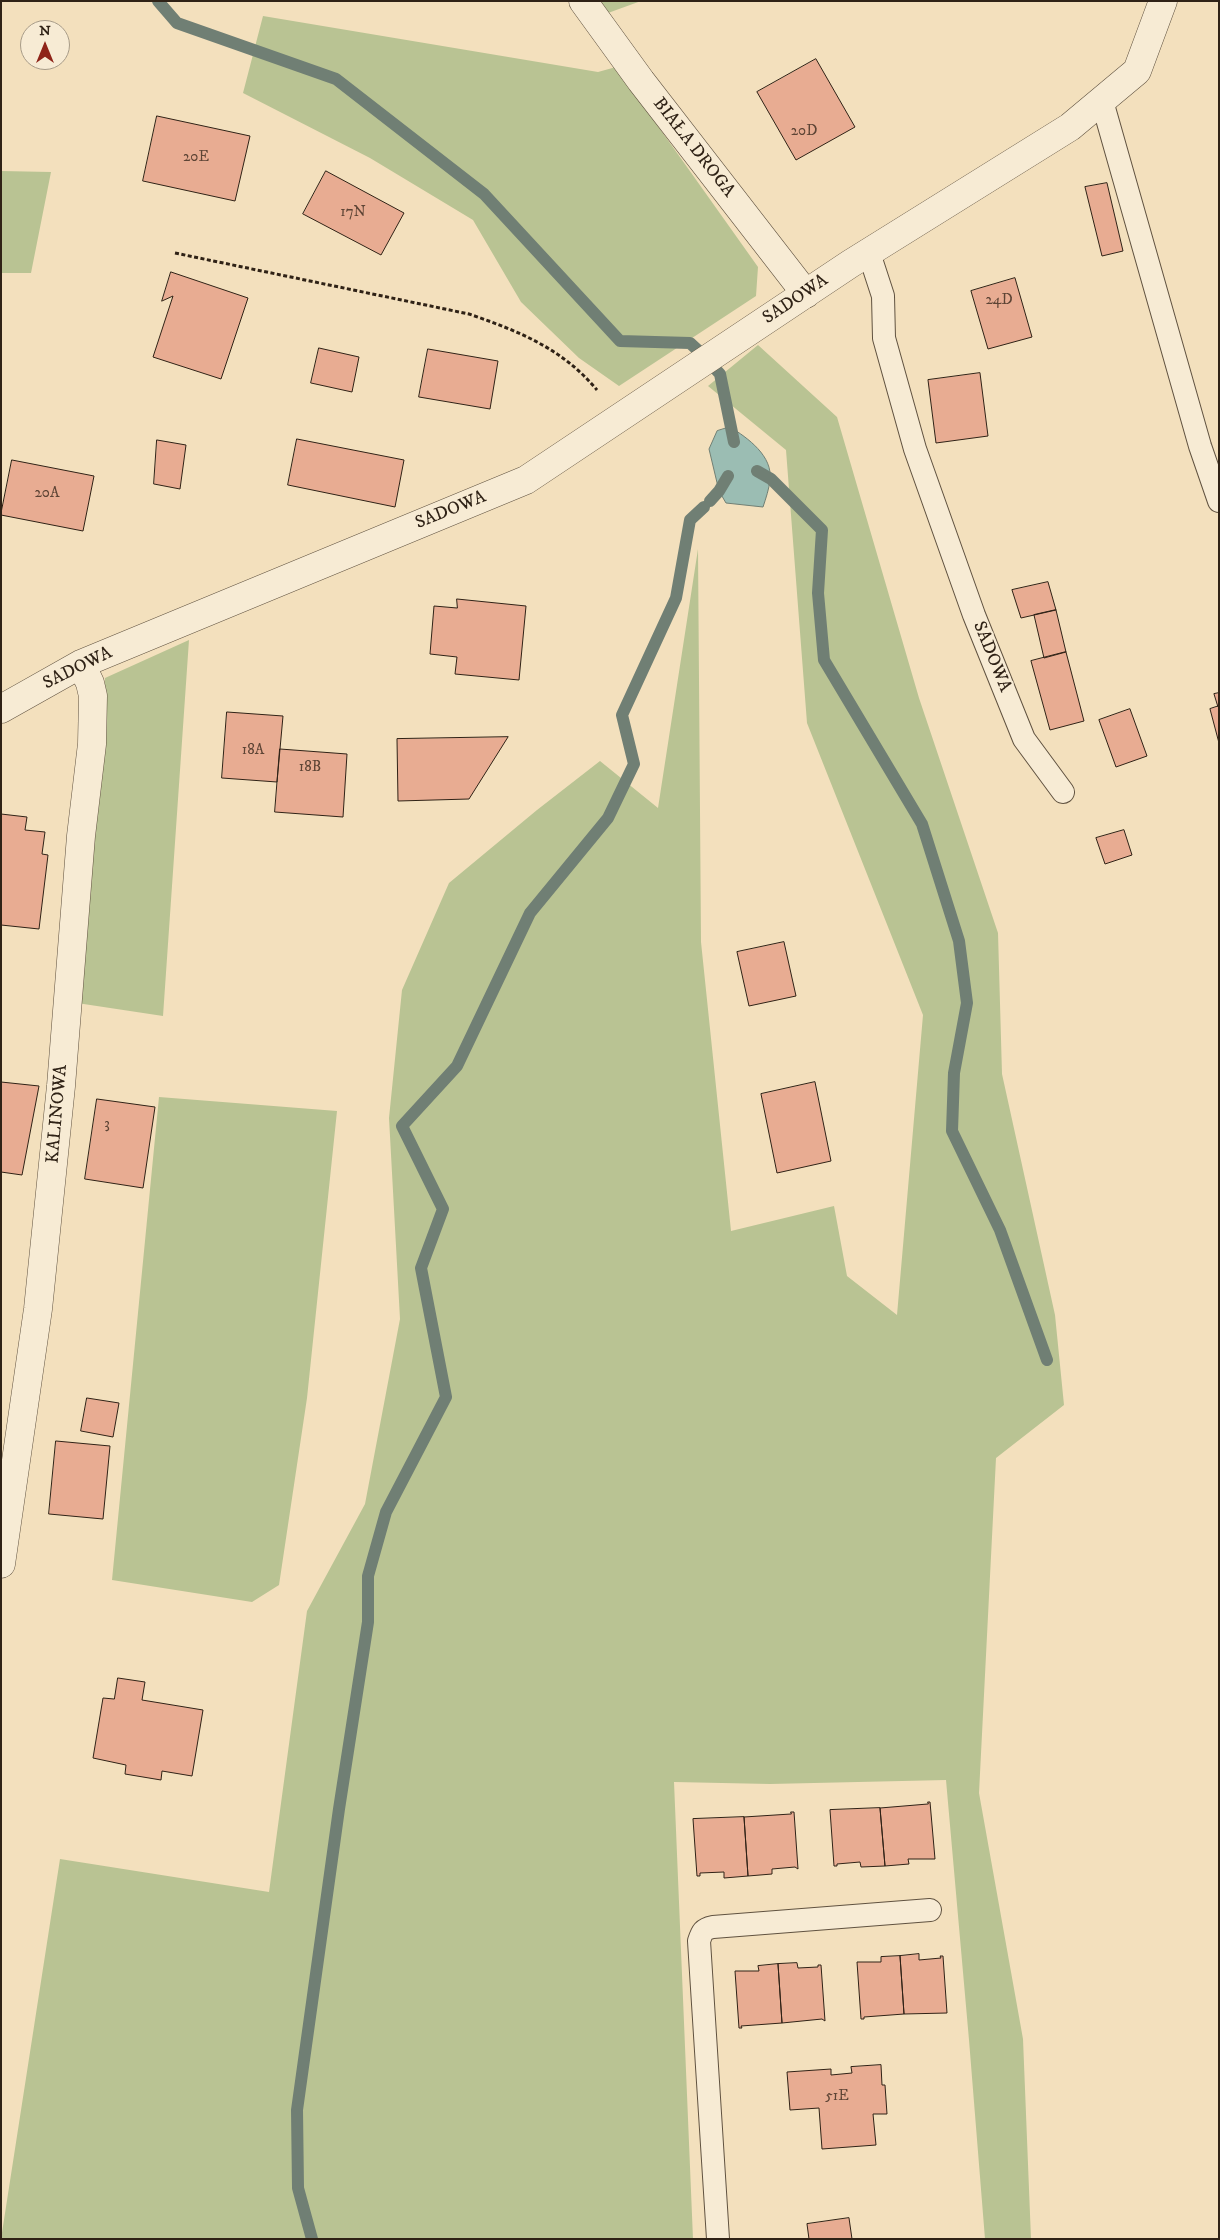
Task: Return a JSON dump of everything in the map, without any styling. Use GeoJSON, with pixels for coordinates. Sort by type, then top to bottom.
{"type":"FeatureCollection","features":[{"type":"Feature","properties":{"kind":"street","name":"BIAŁA DROGA"},"geometry":{"type":"LineString","coordinates":[[584,1],[641,81],[806,294]]}},
{"type":"Feature","properties":{"kind":"street","name":"SADOWA"},"geometry":{"type":"LineString","coordinates":[[1,709],[81,664],[526,480],[869,253],[1070,127],[1137,71],[1163,1]]}},
{"type":"Feature","properties":{"kind":"street","name":"KALINOWA"},"geometry":{"type":"LineString","coordinates":[[1,1564],[38,1309],[61,1086],[81,836],[92,744],[93,696],[90,683],[81,664]]}},
{"type":"Feature","properties":{"kind":"lane"},"geometry":{"type":"LineString","coordinates":[[1102,101],[1209,443],[1219,501]]}},
{"type":"Feature","properties":{"kind":"lane","name":"SADOWA"},"geometry":{"type":"LineString","coordinates":[[869,253],[883,296],[884,338],[915,449],[974,615],[1024,739],[1063,792]]}},
{"type":"Feature","properties":{"kind":"lane"},"geometry":{"type":"LineString","coordinates":[[718,2239],[699,1941],[701,1933],[705,1929],[713,1927],[930,1910]]}},
{"type":"Feature","properties":{"kind":"path"},"geometry":{"type":"LineString","coordinates":[[175,253],[469,314],[513,329],[560,354],[596,388],[616,420]]}},
{"type":"Feature","properties":{"kind":"green space"},"geometry":{"type":"Polygon","coordinates":[[[600,1],[641,1],[608,13],[600,1]]]}},
{"type":"Feature","properties":{"kind":"green space"},"geometry":{"type":"Polygon","coordinates":[[[263,16],[598,72],[616,67],[758,267],[756,296],[619,386],[579,358],[521,302],[473,220],[370,158],[243,93],[263,16]]]}},
{"type":"Feature","properties":{"kind":"green space"},"geometry":{"type":"Polygon","coordinates":[[[1,171],[51,172],[31,273],[1,273],[1,171]]]}},
{"type":"Feature","properties":{"kind":"green space"},"geometry":{"type":"Polygon","coordinates":[[[758,345],[837,417],[919,698],[998,933],[1002,1074],[1055,1315],[1064,1405],[996,1458],[979,1793],[1023,2039],[1031,2239],[985,2239],[946,1780],[770,1784],[674,1782],[693,2239],[1,2239],[60,1859],[269,1892],[307,1611],[365,1504],[400,1319],[389,1118],[402,990],[449,883],[600,761],[658,808],[698,549],[701,942],[731,1231],[834,1206],[847,1276],[897,1315],[923,1015],[807,723],[786,450],[708,386],[758,345]]]}},
{"type":"Feature","properties":{"kind":"green space"},"geometry":{"type":"Polygon","coordinates":[[[189,640],[163,1016],[77,1003],[105,678],[189,640]]]}},
{"type":"Feature","properties":{"kind":"green space"},"geometry":{"type":"Polygon","coordinates":[[[159,1097],[337,1111],[307,1398],[279,1585],[252,1602],[112,1580],[159,1097]]]}},
{"type":"Feature","properties":{"kind":"water"},"geometry":{"type":"Polygon","coordinates":[[[730,427],[751,442],[768,463],[770,480],[763,507],[726,503],[719,491],[709,449],[717,431],[730,427]]]}},
{"type":"Feature","properties":{"kind":"building"},"geometry":{"type":"Polygon","coordinates":[[[816,59],[855,127],[796,160],[757,92],[816,59]]]}},
{"type":"Feature","properties":{"kind":"building"},"geometry":{"type":"Polygon","coordinates":[[[157,116],[250,136],[235,201],[143,181],[157,116]]]}},
{"type":"Feature","properties":{"kind":"building"},"geometry":{"type":"Polygon","coordinates":[[[326,171],[404,213],[381,255],[303,214],[326,171]]]}},
{"type":"Feature","properties":{"kind":"building"},"geometry":{"type":"Polygon","coordinates":[[[1107,183],[1123,251],[1102,256],[1085,187],[1107,183]]]}},
{"type":"Feature","properties":{"kind":"building"},"geometry":{"type":"Polygon","coordinates":[[[171,272],[248,298],[221,379],[153,357],[173,296],[162,301],[171,272]]]}},
{"type":"Feature","properties":{"kind":"building"},"geometry":{"type":"Polygon","coordinates":[[[1015,278],[1032,337],[988,349],[971,291],[1015,278]]]}},
{"type":"Feature","properties":{"kind":"building"},"geometry":{"type":"Polygon","coordinates":[[[319,348],[359,357],[352,392],[311,383],[319,348]]]}},
{"type":"Feature","properties":{"kind":"building"},"geometry":{"type":"Polygon","coordinates":[[[428,349],[498,361],[490,409],[419,397],[428,349]]]}},
{"type":"Feature","properties":{"kind":"building"},"geometry":{"type":"Polygon","coordinates":[[[980,373],[988,436],[936,443],[928,380],[980,373]]]}},
{"type":"Feature","properties":{"kind":"building"},"geometry":{"type":"Polygon","coordinates":[[[297,439],[404,460],[395,507],[288,485],[297,439]]]}},
{"type":"Feature","properties":{"kind":"building"},"geometry":{"type":"Polygon","coordinates":[[[157,440],[186,445],[180,489],[154,484],[157,440]]]}},
{"type":"Feature","properties":{"kind":"building"},"geometry":{"type":"Polygon","coordinates":[[[12,460],[94,476],[83,531],[1,515],[12,460]]]}},
{"type":"Feature","properties":{"kind":"building"},"geometry":{"type":"Polygon","coordinates":[[[1048,582],[1056,610],[1021,618],[1012,590],[1048,582]]]}},
{"type":"Feature","properties":{"kind":"building"},"geometry":{"type":"Polygon","coordinates":[[[457,599],[526,606],[519,680],[455,674],[457,657],[430,654],[434,606],[457,608],[457,599]]]}},
{"type":"Feature","properties":{"kind":"building"},"geometry":{"type":"Polygon","coordinates":[[[1056,610],[1066,652],[1044,658],[1034,615],[1056,610]]]}},
{"type":"Feature","properties":{"kind":"building"},"geometry":{"type":"Polygon","coordinates":[[[1066,652],[1084,721],[1050,730],[1031,661],[1066,652]]]}},
{"type":"Feature","properties":{"kind":"building"},"geometry":{"type":"Polygon","coordinates":[[[1219,693],[1219,706],[1218,707],[1214,694],[1219,693]]]}},
{"type":"Feature","properties":{"kind":"building"},"geometry":{"type":"Polygon","coordinates":[[[1219,706],[1219,743],[1210,709],[1219,706]]]}},
{"type":"Feature","properties":{"kind":"building"},"geometry":{"type":"Polygon","coordinates":[[[1130,709],[1147,756],[1116,767],[1099,720],[1130,709]]]}},
{"type":"Feature","properties":{"kind":"building"},"geometry":{"type":"Polygon","coordinates":[[[227,712],[283,716],[277,782],[222,778],[227,712]]]}},
{"type":"Feature","properties":{"kind":"building"},"geometry":{"type":"Polygon","coordinates":[[[508,737],[469,799],[398,801],[397,739],[508,737]]]}},
{"type":"Feature","properties":{"kind":"building"},"geometry":{"type":"Polygon","coordinates":[[[280,749],[347,754],[343,817],[275,812],[280,749]]]}},
{"type":"Feature","properties":{"kind":"building"},"geometry":{"type":"Polygon","coordinates":[[[1,814],[27,817],[25,830],[45,832],[42,854],[48,855],[39,929],[1,925],[1,814]]]}},
{"type":"Feature","properties":{"kind":"building"},"geometry":{"type":"Polygon","coordinates":[[[1124,830],[1132,855],[1105,864],[1096,838],[1124,830]]]}},
{"type":"Feature","properties":{"kind":"building"},"geometry":{"type":"Polygon","coordinates":[[[784,942],[796,996],[749,1006],[737,952],[784,942]]]}},
{"type":"Feature","properties":{"kind":"building"},"geometry":{"type":"Polygon","coordinates":[[[1,1082],[39,1086],[22,1175],[1,1172],[1,1082]]]}},
{"type":"Feature","properties":{"kind":"building"},"geometry":{"type":"Polygon","coordinates":[[[815,1082],[831,1161],[777,1173],[761,1094],[815,1082]]]}},
{"type":"Feature","properties":{"kind":"building"},"geometry":{"type":"Polygon","coordinates":[[[97,1099],[155,1107],[143,1188],[85,1179],[97,1099]]]}},
{"type":"Feature","properties":{"kind":"building"},"geometry":{"type":"Polygon","coordinates":[[[87,1398],[119,1403],[113,1437],[81,1431],[87,1398]]]}},
{"type":"Feature","properties":{"kind":"building"},"geometry":{"type":"Polygon","coordinates":[[[56,1441],[110,1446],[103,1519],[49,1514],[56,1441]]]}},
{"type":"Feature","properties":{"kind":"building"},"geometry":{"type":"Polygon","coordinates":[[[118,1678],[145,1682],[142,1700],[203,1710],[192,1776],[162,1771],[161,1780],[125,1774],[126,1765],[93,1758],[103,1698],[114,1699],[118,1678]]]}},
{"type":"Feature","properties":{"kind":"building"},"geometry":{"type":"Polygon","coordinates":[[[930,1802],[935,1859],[908,1859],[909,1864],[885,1866],[880,1808],[928,1804],[930,1802]]]}},
{"type":"Feature","properties":{"kind":"building"},"geometry":{"type":"Polygon","coordinates":[[[880,1808],[885,1866],[861,1867],[860,1862],[837,1864],[837,1866],[834,1866],[830,1810],[880,1808]]]}},
{"type":"Feature","properties":{"kind":"building"},"geometry":{"type":"Polygon","coordinates":[[[791,1812],[794,1812],[798,1869],[795,1867],[772,1869],[772,1874],[748,1876],[744,1817],[791,1814],[791,1812]]]}},
{"type":"Feature","properties":{"kind":"building"},"geometry":{"type":"Polygon","coordinates":[[[744,1817],[748,1876],[724,1878],[724,1872],[700,1873],[700,1876],[697,1876],[693,1819],[744,1817]]]}},
{"type":"Feature","properties":{"kind":"building"},"geometry":{"type":"Polygon","coordinates":[[[919,1954],[919,1960],[941,1958],[940,1956],[943,1956],[947,2013],[904,2014],[900,1956],[919,1954]]]}},
{"type":"Feature","properties":{"kind":"building"},"geometry":{"type":"Polygon","coordinates":[[[900,1956],[904,2014],[864,2017],[864,2019],[861,2019],[857,1962],[881,1962],[881,1957],[900,1956]]]}},
{"type":"Feature","properties":{"kind":"building"},"geometry":{"type":"Polygon","coordinates":[[[797,1963],[798,1968],[818,1967],[818,1965],[821,1965],[825,2021],[822,2019],[782,2023],[778,1964],[797,1963]]]}},
{"type":"Feature","properties":{"kind":"building"},"geometry":{"type":"Polygon","coordinates":[[[778,1964],[782,2023],[741,2026],[742,2028],[739,2028],[735,1971],[759,1971],[758,1966],[778,1964]]]}},
{"type":"Feature","properties":{"kind":"building"},"geometry":{"type":"Polygon","coordinates":[[[881,2065],[882,2085],[885,2085],[887,2114],[873,2114],[876,2145],[822,2149],[819,2108],[790,2110],[787,2072],[831,2069],[831,2075],[852,2073],[851,2067],[881,2065]]]}},
{"type":"Feature","properties":{"kind":"building"},"geometry":{"type":"Polygon","coordinates":[[[849,2218],[852,2239],[809,2239],[807,2224],[849,2218]]]}},
{"type":"Feature","properties":{"kind":"waterway"},"geometry":{"type":"LineString","coordinates":[[158,1],[177,23],[336,79],[484,194],[620,341],[690,343],[703,355]]}},
{"type":"Feature","properties":{"kind":"waterway"},"geometry":{"type":"LineString","coordinates":[[710,363],[720,374],[734,442]]}},
{"type":"Feature","properties":{"kind":"waterway"},"geometry":{"type":"LineString","coordinates":[[757,471],[771,479],[822,530],[818,593],[824,660],[922,824],[959,941],[967,1003],[954,1073],[952,1131],[1000,1230],[1047,1360]]}},
{"type":"Feature","properties":{"kind":"waterway"},"geometry":{"type":"LineString","coordinates":[[710,501],[728,476]]}},
{"type":"Feature","properties":{"kind":"waterway"},"geometry":{"type":"LineString","coordinates":[[312,2239],[298,2188],[297,2110],[339,1809],[368,1622],[368,1576],[386,1512],[446,1397],[421,1268],[443,1209],[402,1126],[457,1066],[530,913],[608,818],[634,764],[622,715],[676,598],[690,520],[704,507]]}}]}
